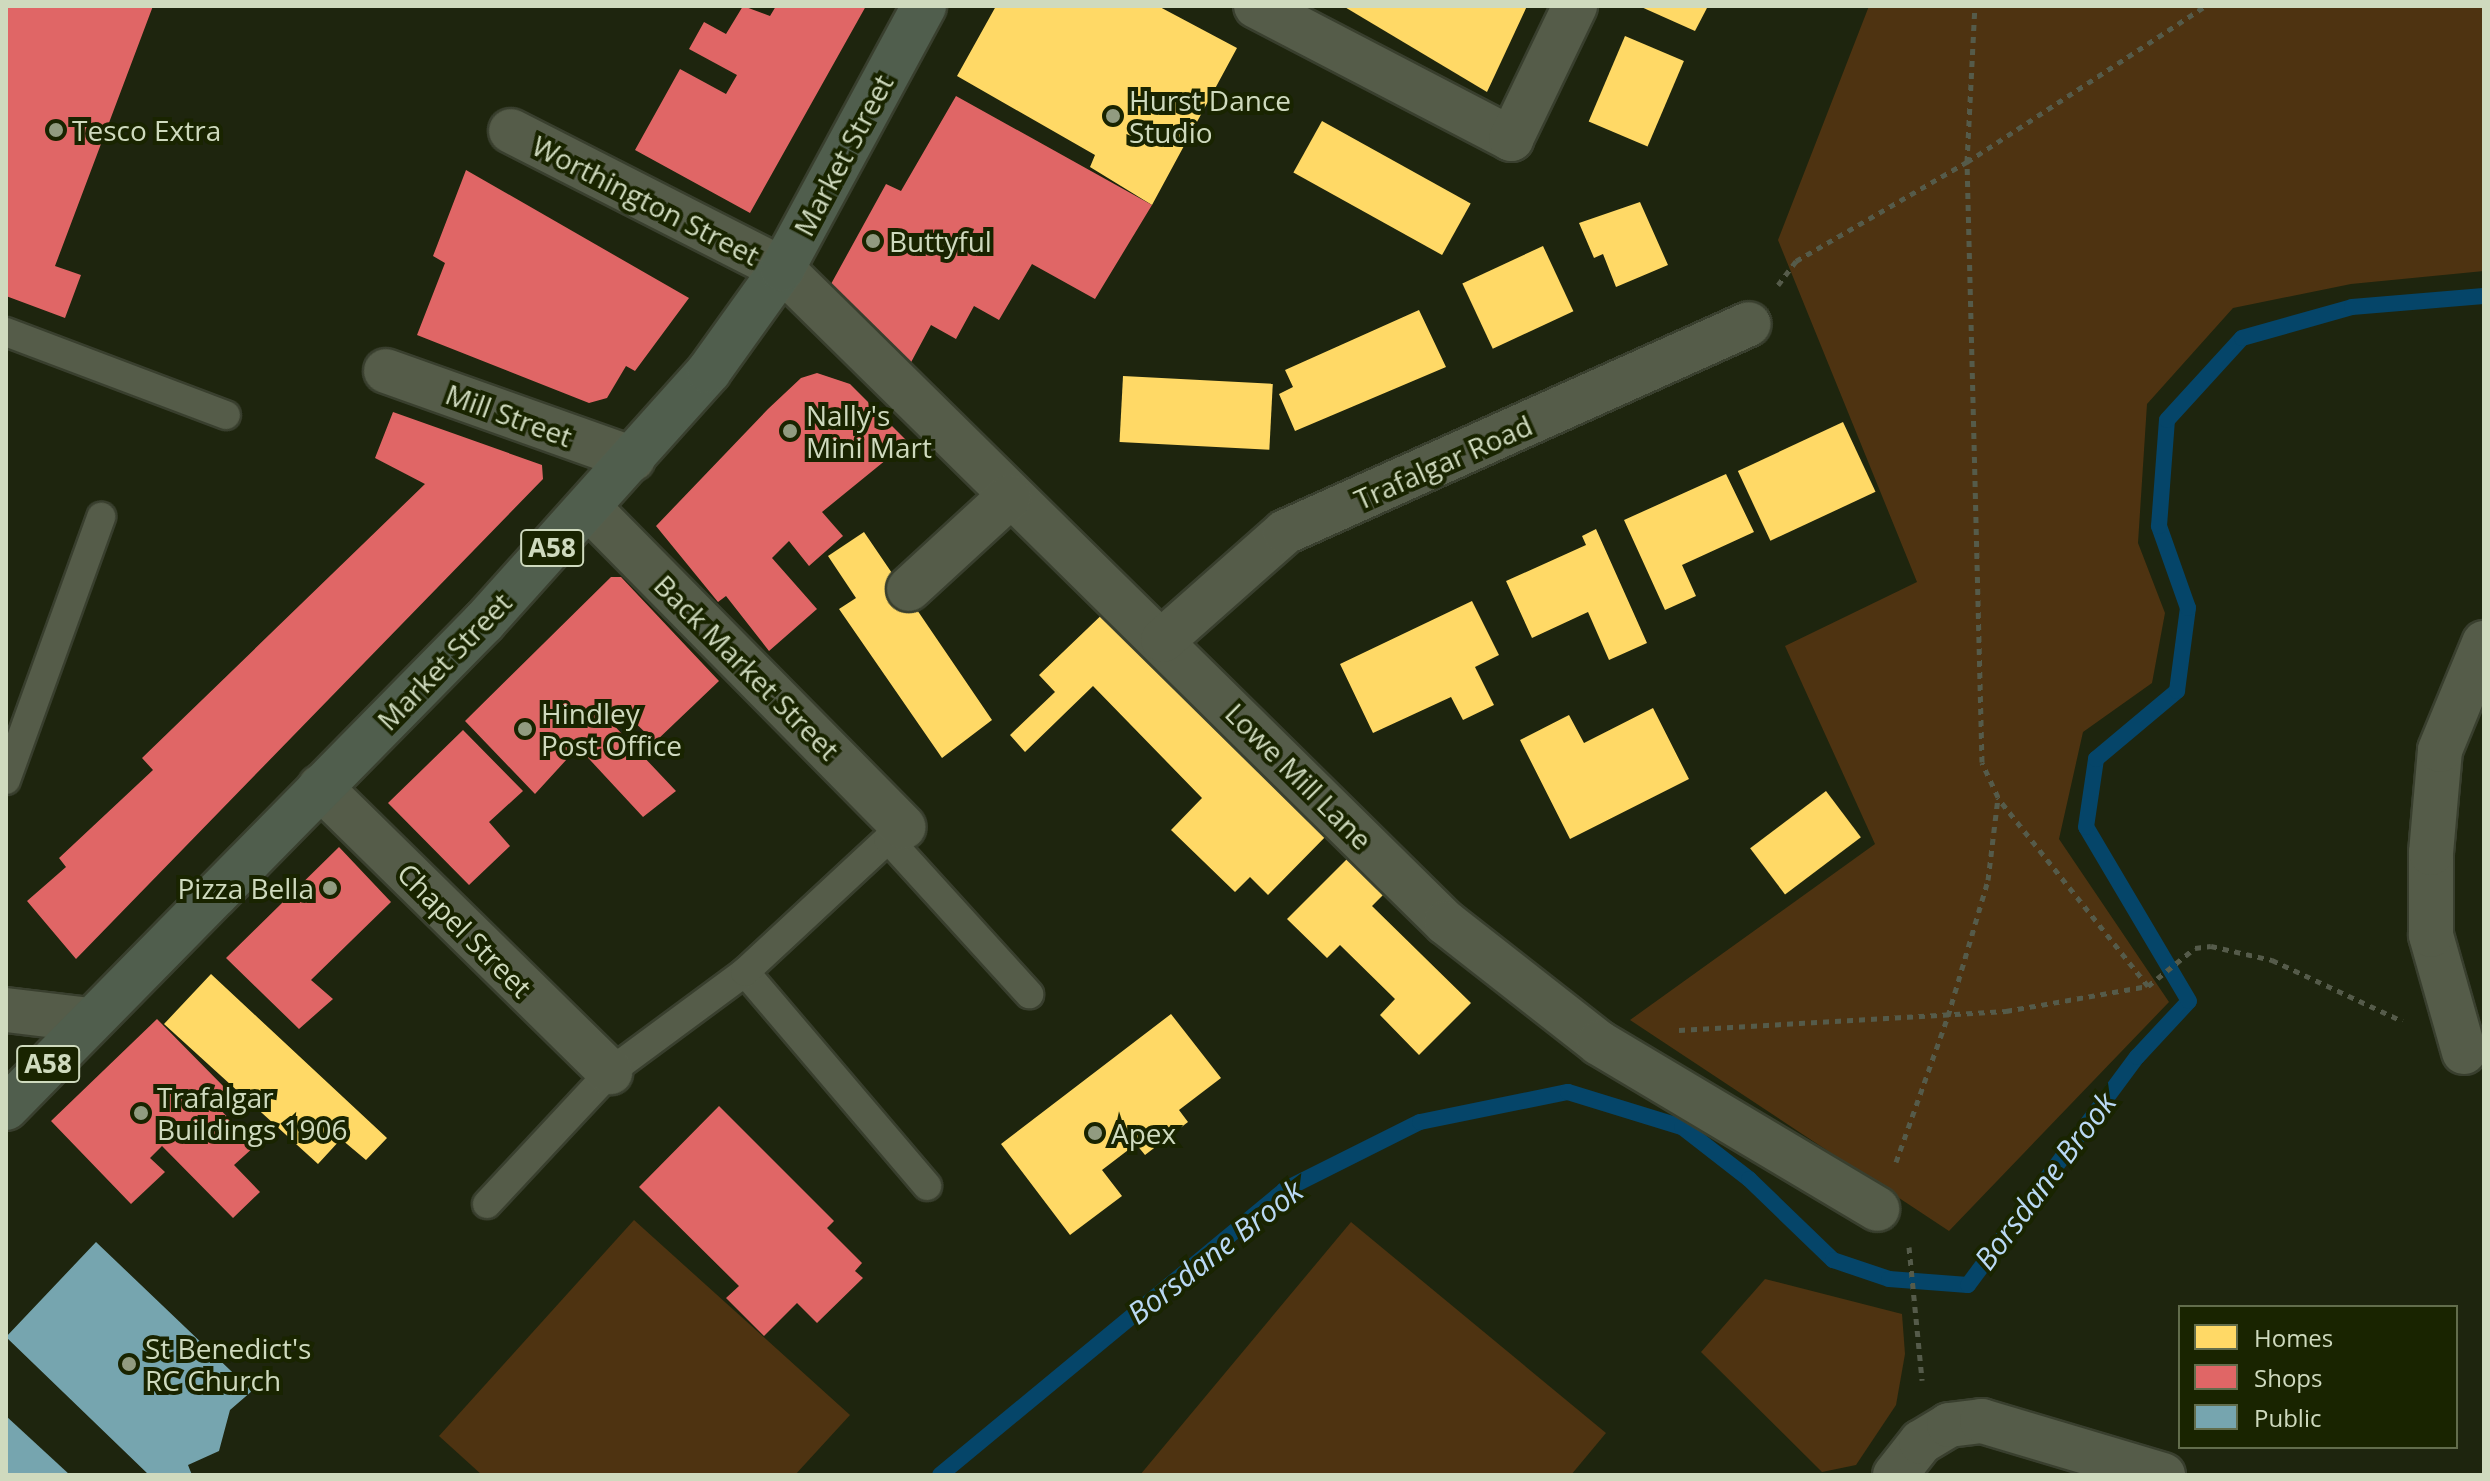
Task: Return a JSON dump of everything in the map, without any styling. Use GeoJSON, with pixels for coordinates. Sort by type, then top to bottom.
{"type":"FeatureCollection","features":[{"type":"Feature","properties":{"kind":"highway","name":"Market Street"},"geometry":{"type":"LineString","coordinates":[[6,1108],[589,508],[709,371],[782,269],[924,6]]}},
{"type":"Feature","properties":{"kind":"street"},"geometry":{"type":"LineString","coordinates":[[1256,6],[1511,139],[1575,6]]}},
{"type":"Feature","properties":{"kind":"street","name":"Worthington Street"},"geometry":{"type":"LineString","coordinates":[[511,131],[782,269]]}},
{"type":"Feature","properties":{"kind":"street","name":"Lowe Mill Lane"},"geometry":{"type":"LineString","coordinates":[[782,269],[1009,497],[1163,640],[1446,923],[1599,1043],[1877,1209]]}},
{"type":"Feature","properties":{"kind":"street","name":"Trafalgar Road"},"geometry":{"type":"LineString","coordinates":[[1163,640],[1285,532],[1749,324]]}},
{"type":"Feature","properties":{"kind":"street","name":"Mill Street"},"geometry":{"type":"LineString","coordinates":[[386,371],[633,459]]}},
{"type":"Feature","properties":{"kind":"street"},"geometry":{"type":"LineString","coordinates":[[909,589],[1009,497]]}},
{"type":"Feature","properties":{"kind":"street","name":"Back Market Street"},"geometry":{"type":"LineString","coordinates":[[589,508],[896,833]]}},
{"type":"Feature","properties":{"kind":"street"},"geometry":{"type":"LineString","coordinates":[[2474,1057],[2431,935],[2431,853],[2440,750],[2484,643]]}},
{"type":"Feature","properties":{"kind":"street","name":"Chapel Street"},"geometry":{"type":"LineString","coordinates":[[320,787],[610,1072]]}},
{"type":"Feature","properties":{"kind":"street"},"geometry":{"type":"LineString","coordinates":[[2474,1057],[2484,1008]]}},
{"type":"Feature","properties":{"kind":"street"},"geometry":{"type":"LineString","coordinates":[[6,1010],[90,1020]]}},
{"type":"Feature","properties":{"kind":"street"},"geometry":{"type":"LineString","coordinates":[[1895,1475],[1930,1436],[1949,1425],[1982,1421],[2163,1475]]}},
{"type":"Feature","properties":{"kind":"lane"},"geometry":{"type":"LineString","coordinates":[[6,332],[226,415]]}},
{"type":"Feature","properties":{"kind":"lane"},"geometry":{"type":"LineString","coordinates":[[8,770],[101,517]]}},
{"type":"Feature","properties":{"kind":"lane"},"geometry":{"type":"LineString","coordinates":[[487,1204],[610,1072],[745,972],[896,833],[1029,994]]}},
{"type":"Feature","properties":{"kind":"lane"},"geometry":{"type":"LineString","coordinates":[[745,972],[927,1186]]}},
{"type":"Feature","properties":{"kind":"path"},"geometry":{"type":"LineString","coordinates":[[1975,6],[1967,162],[1982,762],[1998,797],[2148,986]]}},
{"type":"Feature","properties":{"kind":"path"},"geometry":{"type":"LineString","coordinates":[[1749,324],[1796,261],[1967,162],[2205,6]]}},
{"type":"Feature","properties":{"kind":"path"},"geometry":{"type":"LineString","coordinates":[[1877,1209],[1948,1016],[1988,880],[1998,797]]}},
{"type":"Feature","properties":{"kind":"path"},"geometry":{"type":"LineString","coordinates":[[1599,1043],[1718,1024],[1948,1016],[2148,986],[2195,948],[2211,946],[2272,960],[2474,1057]]}},
{"type":"Feature","properties":{"kind":"path"},"geometry":{"type":"LineString","coordinates":[[1912,1254],[1919,1315]]}},
{"type":"Feature","properties":{"kind":"shaded area"},"geometry":{"type":"Polygon","coordinates":[[[1869,6],[2484,6],[2484,271],[2351,284],[2233,308],[2147,404],[2138,543],[2165,613],[2152,683],[2083,732],[2059,839],[2169,1002],[1949,1231],[1630,1020],[1875,844],[1785,646],[1917,582],[1778,240],[1869,6]]]}},
{"type":"Feature","properties":{"kind":"shaded area"},"geometry":{"type":"Polygon","coordinates":[[[634,1220],[850,1415],[795,1475],[482,1475],[439,1436],[634,1220]]]}},
{"type":"Feature","properties":{"kind":"shaded area"},"geometry":{"type":"Polygon","coordinates":[[[1351,1222],[1606,1433],[1571,1475],[1140,1475],[1351,1222]]]}},
{"type":"Feature","properties":{"kind":"shaded area"},"geometry":{"type":"Polygon","coordinates":[[[1765,1279],[1902,1314],[1905,1354],[1896,1405],[1856,1465],[1822,1472],[1701,1352],[1765,1279]]]}},
{"type":"Feature","properties":{"kind":"building: Homes","name":"Hurst Dance Studio"},"geometry":{"type":"Polygon","coordinates":[[[996,6],[1158,6],[1237,48],[1152,205],[1090,167],[1095,155],[957,76],[996,6]]]}},
{"type":"Feature","properties":{"kind":"building: Homes"},"geometry":{"type":"Polygon","coordinates":[[[1343,6],[1527,6],[1487,92],[1343,6]]]}},
{"type":"Feature","properties":{"kind":"building: Homes"},"geometry":{"type":"Polygon","coordinates":[[[1639,6],[1708,6],[1695,31],[1639,6]]]}},
{"type":"Feature","properties":{"kind":"building: Homes"},"geometry":{"type":"Polygon","coordinates":[[[1625,36],[1684,61],[1648,147],[1589,122],[1625,36]]]}},
{"type":"Feature","properties":{"kind":"building: Homes"},"geometry":{"type":"Polygon","coordinates":[[[1322,121],[1471,203],[1442,255],[1293,173],[1322,121]]]}},
{"type":"Feature","properties":{"kind":"building: Homes"},"geometry":{"type":"Polygon","coordinates":[[[1640,202],[1668,265],[1616,287],[1603,254],[1594,258],[1579,223],[1640,202]]]}},
{"type":"Feature","properties":{"kind":"building: Homes"},"geometry":{"type":"Polygon","coordinates":[[[1543,246],[1573,311],[1493,349],[1462,284],[1543,246]]]}},
{"type":"Feature","properties":{"kind":"building: Homes"},"geometry":{"type":"Polygon","coordinates":[[[1419,310],[1446,367],[1295,431],[1279,394],[1293,387],[1285,370],[1419,310]]]}},
{"type":"Feature","properties":{"kind":"building: Homes"},"geometry":{"type":"Polygon","coordinates":[[[1123,376],[1273,384],[1269,450],[1120,442],[1123,376]]]}},
{"type":"Feature","properties":{"kind":"building: Homes"},"geometry":{"type":"Polygon","coordinates":[[[1843,422],[1876,492],[1770,541],[1738,471],[1843,422]]]}},
{"type":"Feature","properties":{"kind":"building: Homes"},"geometry":{"type":"Polygon","coordinates":[[[1726,474],[1754,532],[1682,565],[1696,596],[1665,610],[1624,520],[1726,474]]]}},
{"type":"Feature","properties":{"kind":"building: Homes"},"geometry":{"type":"Polygon","coordinates":[[[1596,529],[1647,643],[1609,660],[1588,612],[1532,638],[1506,581],[1586,545],[1582,536],[1596,529]]]}},
{"type":"Feature","properties":{"kind":"building: Homes"},"geometry":{"type":"Polygon","coordinates":[[[864,532],[992,720],[942,758],[839,609],[856,598],[828,556],[864,532]]]}},
{"type":"Feature","properties":{"kind":"building: Homes"},"geometry":{"type":"Polygon","coordinates":[[[1472,601],[1499,655],[1475,667],[1494,705],[1463,720],[1451,697],[1373,733],[1340,664],[1472,601]]]}},
{"type":"Feature","properties":{"kind":"building: Homes"},"geometry":{"type":"Polygon","coordinates":[[[1111,606],[1333,829],[1268,895],[1250,877],[1235,892],[1171,830],[1202,798],[1093,686],[1025,752],[1010,735],[1055,692],[1039,675],[1111,606]]]}},
{"type":"Feature","properties":{"kind":"building: Homes"},"geometry":{"type":"Polygon","coordinates":[[[1653,708],[1689,779],[1570,839],[1520,740],[1569,715],[1584,743],[1653,708]]]}},
{"type":"Feature","properties":{"kind":"building: Homes"},"geometry":{"type":"Polygon","coordinates":[[[1826,791],[1861,837],[1785,894],[1750,848],[1826,791]]]}},
{"type":"Feature","properties":{"kind":"building: Homes"},"geometry":{"type":"Polygon","coordinates":[[[1347,859],[1383,895],[1372,906],[1471,1003],[1419,1055],[1380,1015],[1395,999],[1340,945],[1327,958],[1287,919],[1347,859]]]}},
{"type":"Feature","properties":{"kind":"building: Homes"},"geometry":{"type":"Polygon","coordinates":[[[211,974],[387,1138],[366,1160],[341,1139],[318,1164],[164,1024],[211,974]]]}},
{"type":"Feature","properties":{"kind":"building: Homes","name":"Apex"},"geometry":{"type":"Polygon","coordinates":[[[1171,1014],[1221,1078],[1179,1110],[1188,1122],[1145,1155],[1136,1144],[1102,1170],[1122,1196],[1070,1235],[1001,1144],[1171,1014]]]}},
{"type":"Feature","properties":{"kind":"building: Shops","name":"Tesco Extra"},"geometry":{"type":"Polygon","coordinates":[[[6,6],[153,6],[55,266],[81,275],[65,318],[6,296],[6,6]]]}},
{"type":"Feature","properties":{"kind":"building: Shops"},"geometry":{"type":"Polygon","coordinates":[[[743,6],[770,16],[776,6],[866,6],[750,213],[635,150],[680,69],[726,94],[737,75],[689,49],[704,22],[726,34],[743,6]]]}},
{"type":"Feature","properties":{"kind":"building: Shops"},"geometry":{"type":"Polygon","coordinates":[[[956,96],[1152,205],[1095,299],[1032,264],[999,320],[974,306],[956,339],[931,325],[908,368],[831,284],[886,184],[901,191],[956,96]]]}},
{"type":"Feature","properties":{"kind":"building: Shops"},"geometry":{"type":"Polygon","coordinates":[[[466,170],[689,298],[635,371],[626,366],[607,398],[589,403],[417,335],[445,263],[433,256],[466,170]]]}},
{"type":"Feature","properties":{"kind":"building: Shops"},"geometry":{"type":"Polygon","coordinates":[[[817,373],[850,384],[908,442],[822,512],[843,536],[809,566],[789,541],[772,558],[817,609],[769,651],[726,596],[718,602],[656,526],[768,409],[801,378],[817,373]]]}},
{"type":"Feature","properties":{"kind":"building: Shops"},"geometry":{"type":"Polygon","coordinates":[[[393,412],[542,465],[543,479],[76,959],[27,901],[66,867],[59,858],[153,770],[142,758],[425,484],[375,458],[393,412]]]}},
{"type":"Feature","properties":{"kind":"building: Shops"},"geometry":{"type":"Polygon","coordinates":[[[611,577],[621,577],[719,681],[655,742],[618,706],[606,717],[676,791],[643,817],[578,747],[535,794],[465,721],[611,577]]]}},
{"type":"Feature","properties":{"kind":"building: Shops"},"geometry":{"type":"Polygon","coordinates":[[[463,730],[523,791],[489,822],[510,846],[469,885],[388,803],[463,730]]]}},
{"type":"Feature","properties":{"kind":"building: Shops"},"geometry":{"type":"Polygon","coordinates":[[[339,847],[391,902],[311,980],[333,999],[299,1029],[226,958],[339,847]]]}},
{"type":"Feature","properties":{"kind":"building: Shops","name":"Trafalgar Buildings 1906"},"geometry":{"type":"Polygon","coordinates":[[[157,1019],[230,1093],[216,1105],[255,1146],[234,1165],[260,1192],[233,1218],[162,1146],[150,1158],[165,1172],[131,1204],[51,1121],[157,1019]]]}},
{"type":"Feature","properties":{"kind":"building: Shops"},"geometry":{"type":"Polygon","coordinates":[[[719,1106],[834,1221],[827,1228],[862,1263],[855,1271],[863,1278],[817,1323],[797,1303],[764,1336],[726,1298],[739,1286],[639,1187],[719,1106]]]}},
{"type":"Feature","properties":{"kind":"building: Public","name":"St Benedict's RC Church"},"geometry":{"type":"Polygon","coordinates":[[[96,1242],[252,1391],[230,1410],[219,1451],[188,1465],[192,1475],[149,1475],[6,1337],[96,1242]]]}},
{"type":"Feature","properties":{"kind":"building: Public"},"geometry":{"type":"Polygon","coordinates":[[[6,1416],[70,1475],[6,1475],[6,1416]]]}},
{"type":"Feature","properties":{"kind":"waterway","name":"Borsdane Brook"},"geometry":{"type":"LineString","coordinates":[[940,1475],[1284,1190],[1420,1122],[1568,1092],[1682,1127],[1749,1179],[1833,1260],[1889,1279],[1968,1285],[2137,1057],[2189,1001],[2086,827],[2096,759],[2177,691],[2188,608],[2159,526],[2167,420],[2242,338],[2352,307],[2484,296]]}},
{"type":"Feature","properties":{"kind":"place","name":"Hurst Dance Studio"},"geometry":{"type":"Point","coordinates":[1113,116]}},
{"type":"Feature","properties":{"kind":"place","name":"Tesco Extra"},"geometry":{"type":"Point","coordinates":[56,130]}},
{"type":"Feature","properties":{"kind":"place","name":"Buttyful"},"geometry":{"type":"Point","coordinates":[873,241]}},
{"type":"Feature","properties":{"kind":"place","name":"Nally's Mini Mart"},"geometry":{"type":"Point","coordinates":[790,431]}},
{"type":"Feature","properties":{"kind":"place","name":"Hindley Post Office"},"geometry":{"type":"Point","coordinates":[525,729]}},
{"type":"Feature","properties":{"kind":"place","name":"Pizza Bella"},"geometry":{"type":"Point","coordinates":[330,888]}},
{"type":"Feature","properties":{"kind":"place","name":"Trafalgar Buildings 1906"},"geometry":{"type":"Point","coordinates":[141,1113]}},
{"type":"Feature","properties":{"kind":"place","name":"Apex"},"geometry":{"type":"Point","coordinates":[1095,1133]}},
{"type":"Feature","properties":{"kind":"place","name":"St Benedict's RC Church"},"geometry":{"type":"Point","coordinates":[129,1364]}}]}
